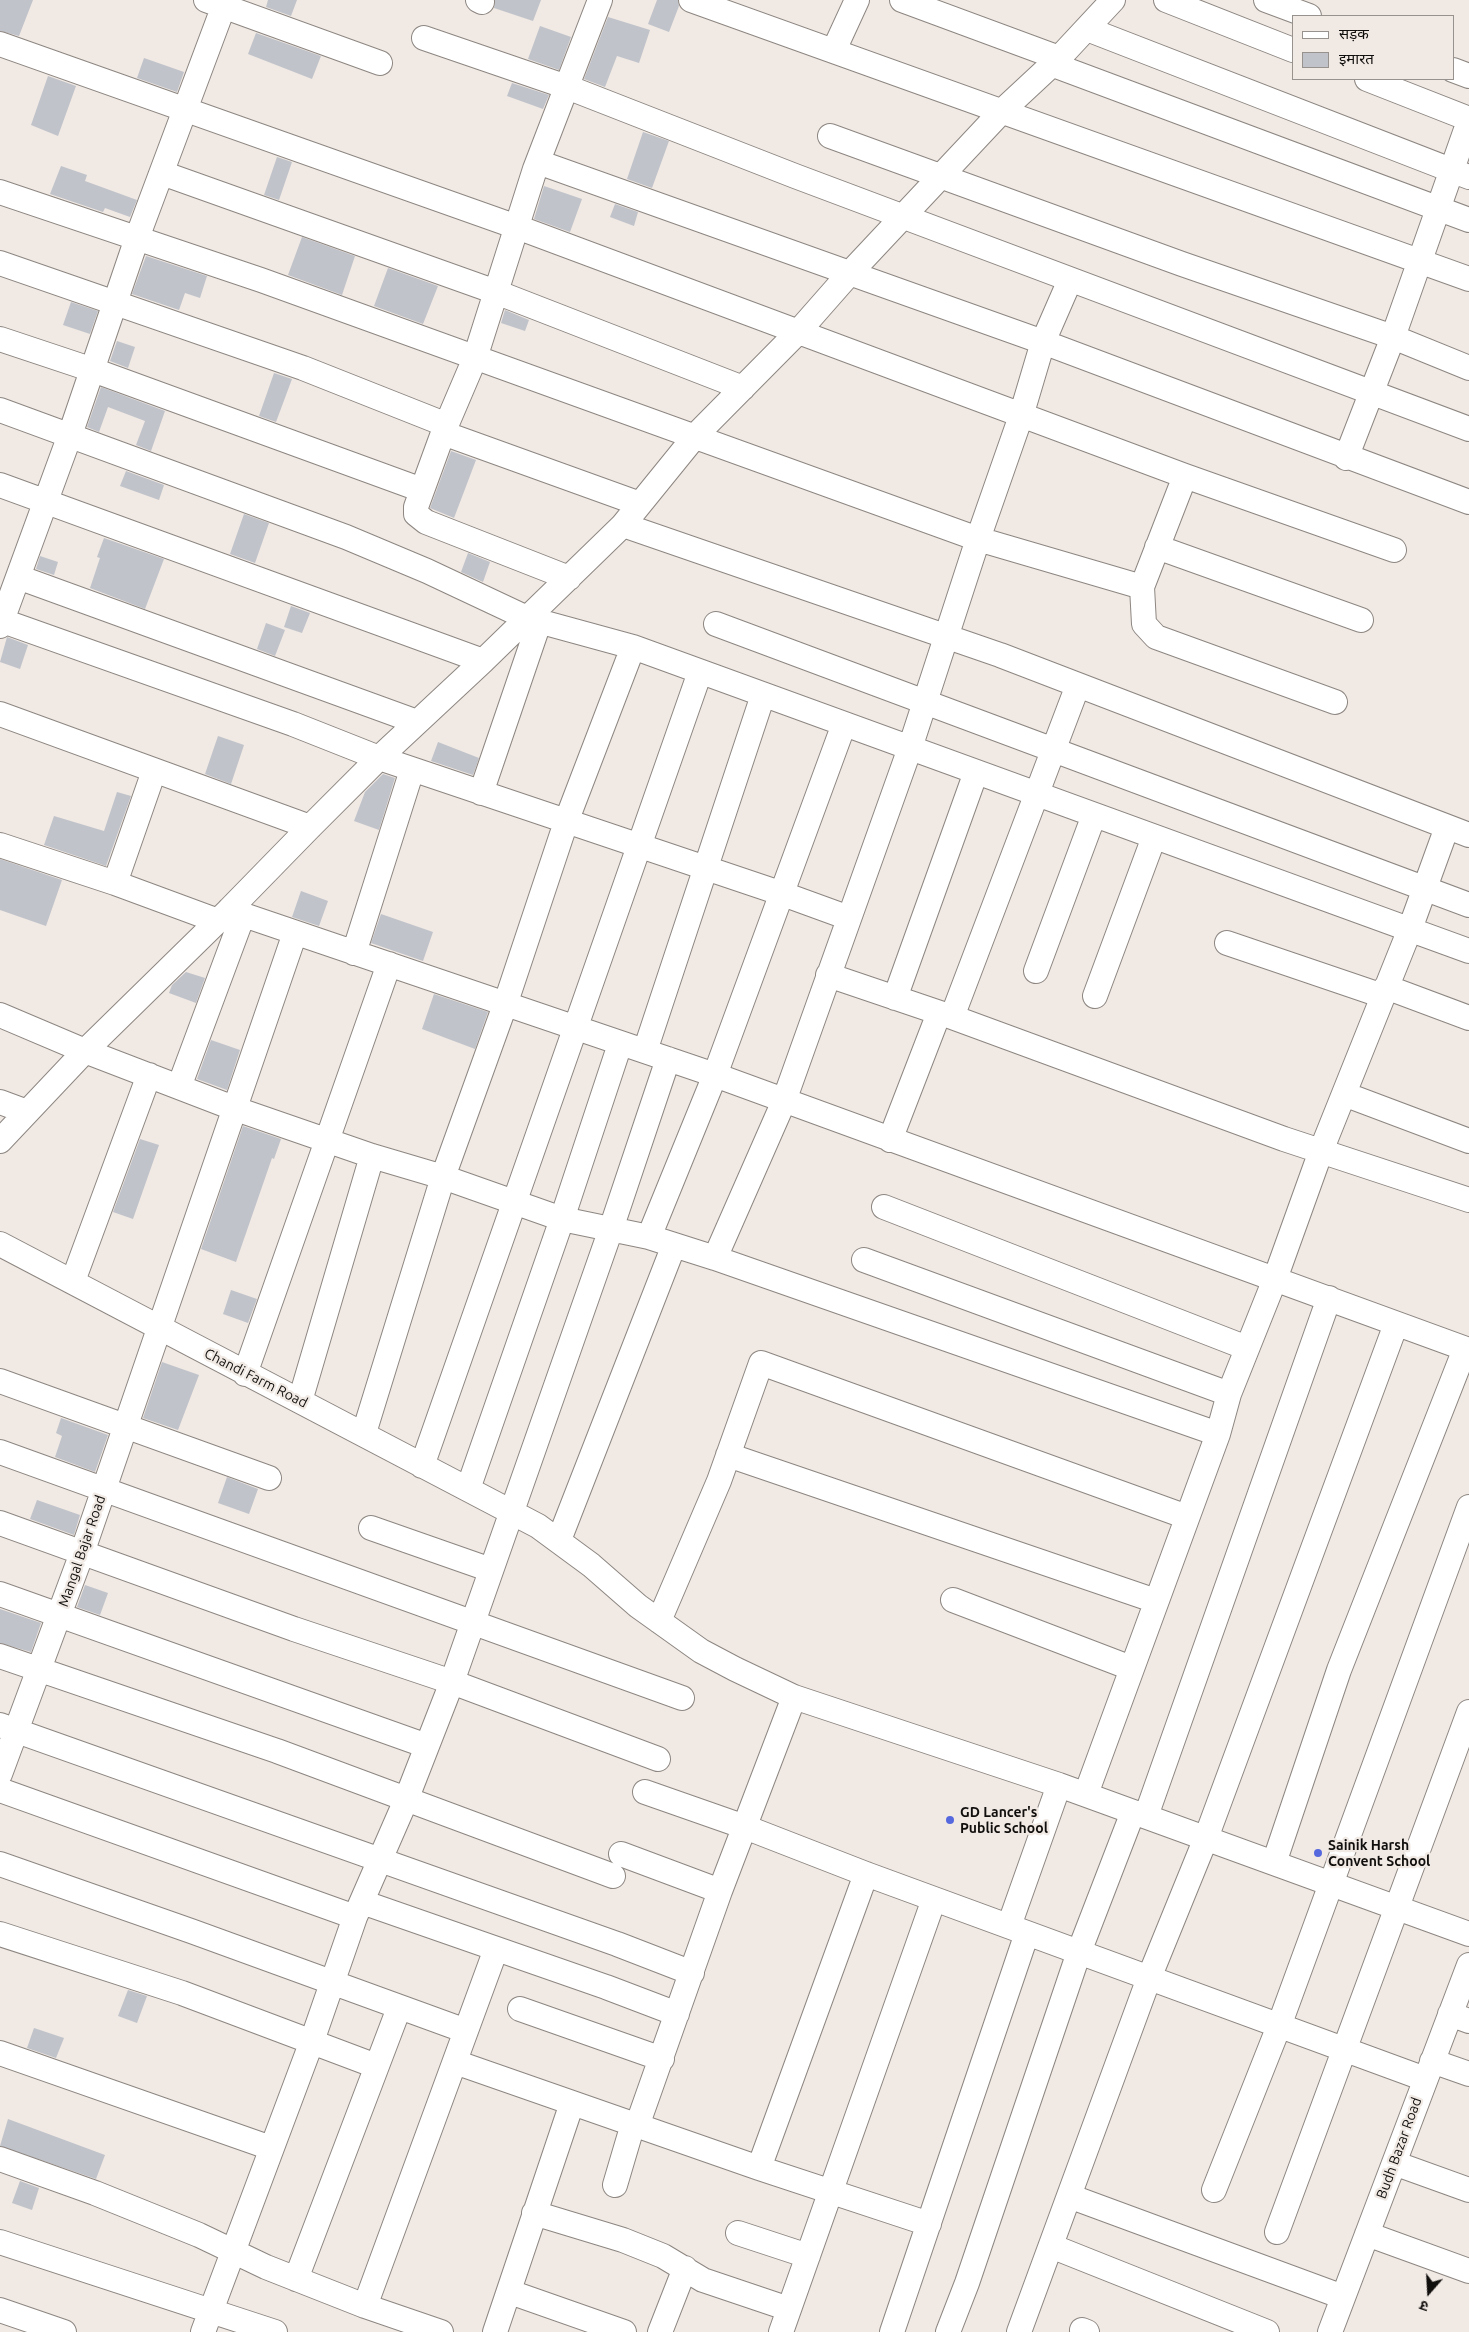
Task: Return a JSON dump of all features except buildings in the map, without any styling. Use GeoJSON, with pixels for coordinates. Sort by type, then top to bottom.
{"type":"FeatureCollection","features":[{"type":"Feature","properties":{"kind":"street"},"geometry":{"type":"LineString","coordinates":[[569,578],[426,522],[416,514],[416,507],[445,429],[475,358],[538,162],[600,0]]}},
{"type":"Feature","properties":{"kind":"street"},"geometry":{"type":"LineString","coordinates":[[691,0],[1469,278]]}},
{"type":"Feature","properties":{"kind":"street"},"geometry":{"type":"LineString","coordinates":[[834,50],[857,0]]}},
{"type":"Feature","properties":{"kind":"street"},"geometry":{"type":"LineString","coordinates":[[902,0],[1055,61],[1469,220]]}},
{"type":"Feature","properties":{"kind":"street"},"geometry":{"type":"LineString","coordinates":[[0,1141],[85,1051],[230,916],[310,826],[379,758],[483,661],[534,619],[569,578],[623,525],[696,436],[798,332],[849,274],[1002,111],[1087,29],[1112,0]]}},
{"type":"Feature","properties":{"kind":"street"},"geometry":{"type":"LineString","coordinates":[[1166,0],[1292,50]]}},
{"type":"Feature","properties":{"kind":"street"},"geometry":{"type":"LineString","coordinates":[[1266,0],[1306,15]]}},
{"type":"Feature","properties":{"kind":"street"},"geometry":{"type":"LineString","coordinates":[[380,63],[218,2],[185,110],[137,238],[70,435],[1,622],[293,724],[412,770],[784,894],[848,918]]}},
{"type":"Feature","properties":{"kind":"street"},"geometry":{"type":"LineString","coordinates":[[1087,29],[1460,174]]}},
{"type":"Feature","properties":{"kind":"street"},"geometry":{"type":"LineString","coordinates":[[424,38],[567,87],[1070,280],[1469,428]]}},
{"type":"Feature","properties":{"kind":"street"},"geometry":{"type":"LineString","coordinates":[[0,44],[517,227],[1021,416],[1394,550]]}},
{"type":"Feature","properties":{"kind":"street"},"geometry":{"type":"LineString","coordinates":[[1454,70],[1469,76]]}},
{"type":"Feature","properties":{"kind":"street"},"geometry":{"type":"LineString","coordinates":[[1346,458],[1393,337],[1438,208],[1460,174],[1469,120],[1369,80]]}},
{"type":"Feature","properties":{"kind":"street"},"geometry":{"type":"LineString","coordinates":[[830,136],[1393,337],[1469,368]]}},
{"type":"Feature","properties":{"kind":"street"},"geometry":{"type":"LineString","coordinates":[[538,162],[1043,342],[1346,458],[1469,502]]}},
{"type":"Feature","properties":{"kind":"street"},"geometry":{"type":"LineString","coordinates":[[162,173],[496,292],[743,388]]}},
{"type":"Feature","properties":{"kind":"street"},"geometry":{"type":"LineString","coordinates":[[0,192],[261,280],[978,539],[1142,587]]}},
{"type":"Feature","properties":{"kind":"street"},"geometry":{"type":"LineString","coordinates":[[0,263],[303,368],[445,429],[640,504]]}},
{"type":"Feature","properties":{"kind":"street"},"geometry":{"type":"LineString","coordinates":[[715,1258],[784,1100],[910,748],[978,539],[1021,416],[1043,342],[1070,280]]}},
{"type":"Feature","properties":{"kind":"street"},"geometry":{"type":"LineString","coordinates":[[0,339],[93,370],[422,490]]}},
{"type":"Feature","properties":{"kind":"street"},"geometry":{"type":"LineString","coordinates":[[0,410],[346,537],[534,619],[633,648],[1469,951]]}},
{"type":"Feature","properties":{"kind":"street"},"geometry":{"type":"LineString","coordinates":[[1184,476],[1142,587],[1144,624],[1156,637],[1335,702]]}},
{"type":"Feature","properties":{"kind":"street"},"geometry":{"type":"LineString","coordinates":[[0,485],[483,661]]}},
{"type":"Feature","properties":{"kind":"street"},"geometry":{"type":"LineString","coordinates":[[623,525],[947,637],[1078,685],[1458,831],[1423,888],[1410,929],[1321,1151],[1275,1279],[1230,1394],[1218,1434],[1086,1794]]}},
{"type":"Feature","properties":{"kind":"street"},"geometry":{"type":"LineString","coordinates":[[1157,547],[1361,620]]}},
{"type":"Feature","properties":{"kind":"street"},"geometry":{"type":"LineString","coordinates":[[18,577],[417,722]]}},
{"type":"Feature","properties":{"kind":"street"},"geometry":{"type":"LineString","coordinates":[[481,793],[534,619]]}},
{"type":"Feature","properties":{"kind":"street"},"geometry":{"type":"LineString","coordinates":[[716,624],[1469,905]]}},
{"type":"Feature","properties":{"kind":"street"},"geometry":{"type":"LineString","coordinates":[[364,1433],[443,1177],[505,1005],[566,822],[633,648]]}},
{"type":"Feature","properties":{"kind":"street"},"geometry":{"type":"LineString","coordinates":[[422,1466],[700,672]]}},
{"type":"Feature","properties":{"kind":"street"},"geometry":{"type":"LineString","coordinates":[[890,1140],[946,1015],[1037,794],[1078,685]]}},
{"type":"Feature","properties":{"kind":"street"},"geometry":{"type":"LineString","coordinates":[[645,1051],[763,695]]}},
{"type":"Feature","properties":{"kind":"street"},"geometry":{"type":"LineString","coordinates":[[0,714],[310,826]]}},
{"type":"Feature","properties":{"kind":"street"},"geometry":{"type":"LineString","coordinates":[[649,1237],[715,1076],[784,894],[844,724]]}},
{"type":"Feature","properties":{"kind":"street"},"geometry":{"type":"LineString","coordinates":[[354,953],[412,770]]}},
{"type":"Feature","properties":{"kind":"street"},"geometry":{"type":"LineString","coordinates":[[115,883],[154,771]]}},
{"type":"Feature","properties":{"kind":"street"},"geometry":{"type":"LineString","coordinates":[[895,998],[976,772]]}},
{"type":"Feature","properties":{"kind":"street"},"geometry":{"type":"LineString","coordinates":[[1036,971],[1094,815]]}},
{"type":"Feature","properties":{"kind":"street"},"geometry":{"type":"LineString","coordinates":[[1095,996],[1154,836]]}},
{"type":"Feature","properties":{"kind":"street"},"geometry":{"type":"LineString","coordinates":[[0,844],[115,883],[295,933],[645,1051],[1467,1349],[1339,1670],[1274,1863]]}},
{"type":"Feature","properties":{"kind":"street"},"geometry":{"type":"LineString","coordinates":[[179,1087],[230,916]]}},
{"type":"Feature","properties":{"kind":"street","name":"Mangal Bajar Road"},"geometry":{"type":"LineString","coordinates":[[0,1774],[8,1728],[38,1668],[60,1615],[236,1109],[295,933]]}},
{"type":"Feature","properties":{"kind":"street"},"geometry":{"type":"LineString","coordinates":[[1227,944],[1469,1018]]}},
{"type":"Feature","properties":{"kind":"street"},"geometry":{"type":"LineString","coordinates":[[245,1374],[388,964]]}},
{"type":"Feature","properties":{"kind":"street"},"geometry":{"type":"LineString","coordinates":[[828,975],[946,1015],[1321,1151],[1469,1200]]}},
{"type":"Feature","properties":{"kind":"street"},"geometry":{"type":"LineString","coordinates":[[0,1015],[85,1051],[236,1109],[326,1141],[443,1177],[562,1219],[649,1237],[715,1258],[1218,1434]]}},
{"type":"Feature","properties":{"kind":"street"},"geometry":{"type":"LineString","coordinates":[[468,1490],[562,1219],[620,1044]]}},
{"type":"Feature","properties":{"kind":"street"},"geometry":{"type":"LineString","coordinates":[[207,2321],[312,2041],[358,1910],[406,1800],[452,1682],[611,1229],[668,1059]]}},
{"type":"Feature","properties":{"kind":"street"},"geometry":{"type":"LineString","coordinates":[[73,1281],[149,1075]]}},
{"type":"Feature","properties":{"kind":"street"},"geometry":{"type":"LineString","coordinates":[[1344,1094],[1469,1140]]}},
{"type":"Feature","properties":{"kind":"street"},"geometry":{"type":"LineString","coordinates":[[0,1102],[26,1112]]}},
{"type":"Feature","properties":{"kind":"street"},"geometry":{"type":"LineString","coordinates":[[300,1401],[372,1156]]}},
{"type":"Feature","properties":{"kind":"street"},"geometry":{"type":"LineString","coordinates":[[884,1207],[1247,1348]]}},
{"type":"Feature","properties":{"kind":"street","name":"Chandi Farm Road"},"geometry":{"type":"LineString","coordinates":[[0,1244],[159,1326],[245,1374],[364,1433],[422,1466],[512,1512],[560,1540],[659,1621],[701,1651],[794,1697],[1086,1794],[1469,1934]]}},
{"type":"Feature","properties":{"kind":"street"},"geometry":{"type":"LineString","coordinates":[[560,1540],[674,1245]]}},
{"type":"Feature","properties":{"kind":"street"},"geometry":{"type":"LineString","coordinates":[[864,1260],[1230,1394]]}},
{"type":"Feature","properties":{"kind":"street"},"geometry":{"type":"LineString","coordinates":[[948,2332],[967,2283],[1079,1952],[1140,1814],[1329,1298]]}},
{"type":"Feature","properties":{"kind":"street"},"geometry":{"type":"LineString","coordinates":[[1019,2332],[1149,1978],[1206,1838],[1396,1324]]}},
{"type":"Feature","properties":{"kind":"street"},"geometry":{"type":"LineString","coordinates":[[659,1621],[700,1527],[761,1363],[1187,1517]]}},
{"type":"Feature","properties":{"kind":"street"},"geometry":{"type":"LineString","coordinates":[[0,1381],[269,1478]]}},
{"type":"Feature","properties":{"kind":"street"},"geometry":{"type":"LineString","coordinates":[[0,1452],[682,1698]]}},
{"type":"Feature","properties":{"kind":"street"},"geometry":{"type":"LineString","coordinates":[[728,1455],[1156,1601]]}},
{"type":"Feature","properties":{"kind":"street"},"geometry":{"type":"LineString","coordinates":[[1214,2190],[1279,2026],[1469,1507]]}},
{"type":"Feature","properties":{"kind":"street"},"geometry":{"type":"LineString","coordinates":[[0,1523],[452,1682],[658,1759]]}},
{"type":"Feature","properties":{"kind":"street"},"geometry":{"type":"LineString","coordinates":[[372,1528],[491,1570]]}},
{"type":"Feature","properties":{"kind":"street"},"geometry":{"type":"LineString","coordinates":[[0,1594],[427,1746]]}},
{"type":"Feature","properties":{"kind":"street"},"geometry":{"type":"LineString","coordinates":[[953,1600],[1131,1668]]}},
{"type":"Feature","properties":{"kind":"street"},"geometry":{"type":"LineString","coordinates":[[0,1656],[277,1751],[613,1876]]}},
{"type":"Feature","properties":{"kind":"street"},"geometry":{"type":"LineString","coordinates":[[615,2184],[635,2125],[662,2059],[720,1891],[794,1697]]}},
{"type":"Feature","properties":{"kind":"street"},"geometry":{"type":"LineString","coordinates":[[1277,2232],[1469,1712]]}},
{"type":"Feature","properties":{"kind":"street"},"geometry":{"type":"LineString","coordinates":[[8,1728],[617,1944],[692,1973]]}},
{"type":"Feature","properties":{"kind":"street"},"geometry":{"type":"LineString","coordinates":[[892,2332],[929,2224],[1018,1930],[1059,1785]]}},
{"type":"Feature","properties":{"kind":"street"},"geometry":{"type":"LineString","coordinates":[[0,1790],[358,1910],[496,1949],[677,2014]]}},
{"type":"Feature","properties":{"kind":"street"},"geometry":{"type":"LineString","coordinates":[[645,1792],[745,1827],[866,1874],[1343,2050],[1428,2070],[1469,2074]]}},
{"type":"Feature","properties":{"kind":"street"},"geometry":{"type":"LineString","coordinates":[[622,1854],[720,1891]]}},
{"type":"Feature","properties":{"kind":"street"},"geometry":{"type":"LineString","coordinates":[[0,1864],[191,1931],[466,2032]]}},
{"type":"Feature","properties":{"kind":"street"},"geometry":{"type":"LineString","coordinates":[[759,2168],[866,1874]]}},
{"type":"Feature","properties":{"kind":"street"},"geometry":{"type":"LineString","coordinates":[[781,2332],[934,1899]]}},
{"type":"Feature","properties":{"kind":"street"},"geometry":{"type":"LineString","coordinates":[[0,1934],[182,1993],[376,2066]]}},
{"type":"Feature","properties":{"kind":"street"},"geometry":{"type":"LineString","coordinates":[[366,2306],[496,1949]]}},
{"type":"Feature","properties":{"kind":"street","name":"Budh Bazar Road"},"geometry":{"type":"LineString","coordinates":[[1330,2332],[1428,2070],[1459,2018],[1469,1965]]}},
{"type":"Feature","properties":{"kind":"street"},"geometry":{"type":"LineString","coordinates":[[296,2279],[399,2008]]}},
{"type":"Feature","properties":{"kind":"street"},"geometry":{"type":"LineString","coordinates":[[520,2009],[662,2059]]}},
{"type":"Feature","properties":{"kind":"street"},"geometry":{"type":"LineString","coordinates":[[0,2054],[271,2148]]}},
{"type":"Feature","properties":{"kind":"street"},"geometry":{"type":"LineString","coordinates":[[454,2062],[759,2168],[929,2224]]}},
{"type":"Feature","properties":{"kind":"street"},"geometry":{"type":"LineString","coordinates":[[496,2332],[572,2103]]}},
{"type":"Feature","properties":{"kind":"street"},"geometry":{"type":"LineString","coordinates":[[0,2159],[95,2193],[199,2235],[296,2279],[441,2332]]}},
{"type":"Feature","properties":{"kind":"street"},"geometry":{"type":"LineString","coordinates":[[1394,2163],[1469,2190]]}},
{"type":"Feature","properties":{"kind":"street"},"geometry":{"type":"LineString","coordinates":[[1069,2196],[1343,2297]]}},
{"type":"Feature","properties":{"kind":"street"},"geometry":{"type":"LineString","coordinates":[[534,2213],[623,2240],[663,2256],[703,2280],[789,2309]]}},
{"type":"Feature","properties":{"kind":"street"},"geometry":{"type":"LineString","coordinates":[[738,2234],[808,2256]]}},
{"type":"Feature","properties":{"kind":"street"},"geometry":{"type":"LineString","coordinates":[[1367,2234],[1469,2271]]}},
{"type":"Feature","properties":{"kind":"street"},"geometry":{"type":"LineString","coordinates":[[0,2242],[207,2321],[275,2332]]}},
{"type":"Feature","properties":{"kind":"street"},"geometry":{"type":"LineString","coordinates":[[1051,2246],[1267,2332]]}},
{"type":"Feature","properties":{"kind":"street"},"geometry":{"type":"LineString","coordinates":[[660,2332],[685,2268]]}},
{"type":"Feature","properties":{"kind":"street"},"geometry":{"type":"LineString","coordinates":[[510,2292],[624,2332]]}},
{"type":"Feature","properties":{"kind":"street"},"geometry":{"type":"LineString","coordinates":[[0,2310],[64,2332]]}},
{"type":"Feature","properties":{"kind":"place","name":"GD Lancer's Public School"},"geometry":{"type":"Point","coordinates":[950,1820]}},
{"type":"Feature","properties":{"kind":"place","name":"Sainik Harsh Convent School"},"geometry":{"type":"Point","coordinates":[1318,1853]}}]}
